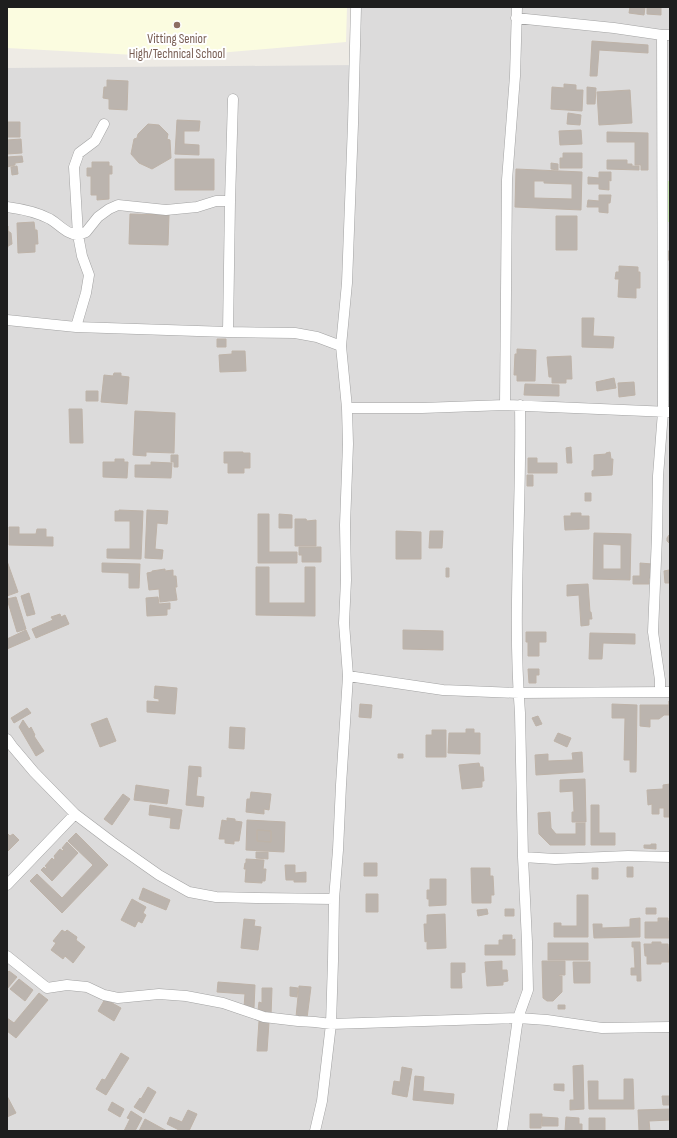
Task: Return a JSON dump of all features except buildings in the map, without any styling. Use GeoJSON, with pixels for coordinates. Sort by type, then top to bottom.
{"type":"FeatureCollection","features":[{"type":"Feature","properties":{"kind":"street"},"geometry":{"type":"LineString","coordinates":[[315,1131],[322,1101],[331,1024],[334,899],[348,676],[344,623],[348,444],[347,408],[340,346],[347,283],[356,7]]}},
{"type":"Feature","properties":{"kind":"street"},"geometry":{"type":"LineString","coordinates":[[505,405],[507,180],[515,76],[517,7]]}},
{"type":"Feature","properties":{"kind":"street"},"geometry":{"type":"LineString","coordinates":[[348,676],[443,690],[519,694],[665,692],[659,673],[652,632],[657,536],[658,476],[666,412],[666,35],[516,18]]}},
{"type":"Feature","properties":{"kind":"street"},"geometry":{"type":"LineString","coordinates":[[228,332],[233,99]]}},
{"type":"Feature","properties":{"kind":"street"},"geometry":{"type":"LineString","coordinates":[[76,327],[86,293],[89,275],[82,256],[78,235],[74,167],[78,153],[95,141],[104,124]]}},
{"type":"Feature","properties":{"kind":"street"},"geometry":{"type":"LineString","coordinates":[[7,207],[36,213],[50,219],[68,233],[78,235],[86,232],[98,217],[109,209],[118,205],[166,210],[197,207],[216,201],[230,201]]}},
{"type":"Feature","properties":{"kind":"street"},"geometry":{"type":"LineString","coordinates":[[7,320],[76,327],[295,333],[317,337],[340,346]]}},
{"type":"Feature","properties":{"kind":"street"},"geometry":{"type":"LineString","coordinates":[[347,408],[422,408],[505,405],[666,412]]}},
{"type":"Feature","properties":{"kind":"street"},"geometry":{"type":"LineString","coordinates":[[502,1131],[518,1018],[528,990],[517,610],[521,453],[520,406]]}},
{"type":"Feature","properties":{"kind":"street"},"geometry":{"type":"LineString","coordinates":[[7,739],[34,772],[75,814],[159,875],[189,892],[216,897],[334,899]]}},
{"type":"Feature","properties":{"kind":"street"},"geometry":{"type":"LineString","coordinates":[[7,885],[75,814]]}},
{"type":"Feature","properties":{"kind":"street"},"geometry":{"type":"LineString","coordinates":[[523,857],[554,859],[628,856],[670,857]]}},
{"type":"Feature","properties":{"kind":"street"},"geometry":{"type":"LineString","coordinates":[[7,956],[47,988],[67,985],[86,987],[104,995],[118,998],[159,994],[186,996],[223,1003],[264,1017],[298,1022],[331,1024],[518,1018],[547,1020],[602,1028],[670,1026]]}},
{"type":"Feature","properties":{"kind":"shaded area","name":"Vitting Senior High/Technical School"},"geometry":{"type":"Polygon","coordinates":[[[7,7],[347,7],[346,42],[172,57],[7,48],[7,7]]]}},
{"type":"Feature","properties":{"kind":"shaded area"},"geometry":{"type":"Polygon","coordinates":[[[361,7],[670,7],[670,1131],[7,1131],[7,68],[357,65],[361,7]]]}},
{"type":"Feature","properties":{"kind":"green space"},"geometry":{"type":"Polygon","coordinates":[[[666,181],[670,181],[670,222],[666,222],[666,181]]]}},
{"type":"Feature","properties":{"kind":"place","name":"Vitting Senior High/Technical School"},"geometry":{"type":"Point","coordinates":[177,25]}}]}
